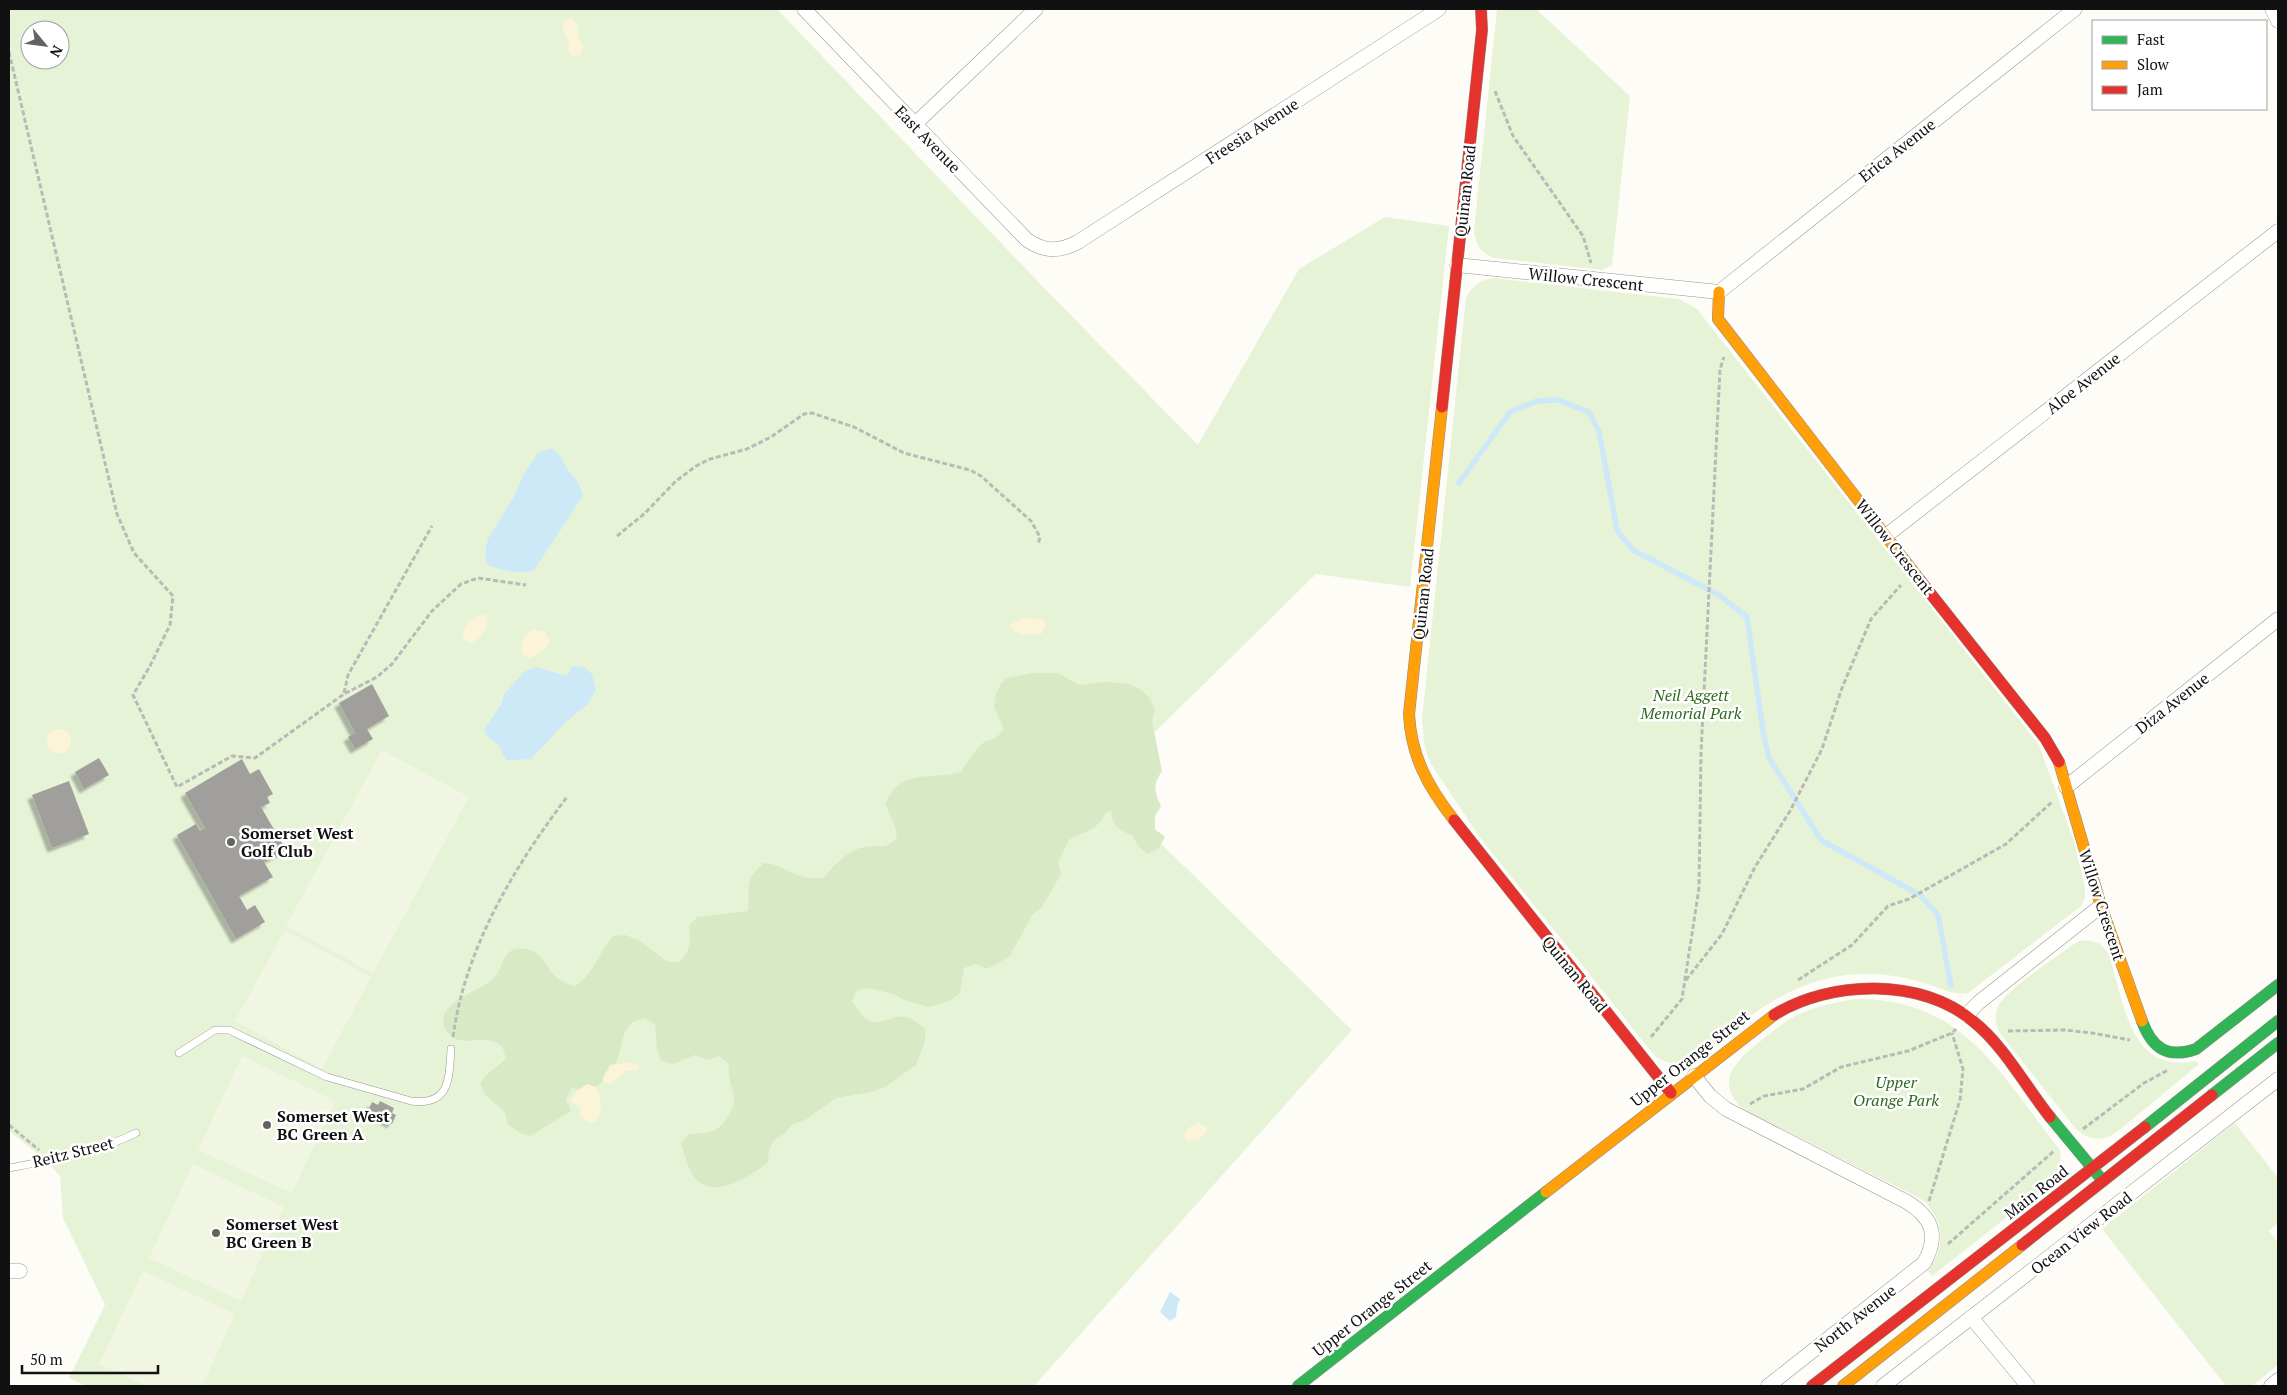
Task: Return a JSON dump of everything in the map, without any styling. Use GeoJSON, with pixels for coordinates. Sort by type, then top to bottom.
{"type":"FeatureCollection","features":[{"type":"Feature","properties":{"kind":"street","name":"East Avenue"},"geometry":{"type":"LineString","coordinates":[[804,9],[1027,240],[1047,250],[1062,249]]}},
{"type":"Feature","properties":{"kind":"street"},"geometry":{"type":"LineString","coordinates":[[914,125],[1036,9]]}},
{"type":"Feature","properties":{"kind":"street","name":"Freesia Avenue"},"geometry":{"type":"LineString","coordinates":[[1062,249],[1078,242],[1438,9]]}},
{"type":"Feature","properties":{"kind":"street","name":"Quinan Road"},"geometry":{"type":"LineString","coordinates":[[1481,9],[1482,30],[1409,714],[1413,752],[1425,780],[1440,803],[1671,1093]]}},
{"type":"Feature","properties":{"kind":"street","name":"Erica Avenue"},"geometry":{"type":"LineString","coordinates":[[1719,292],[2075,9]]}},
{"type":"Feature","properties":{"kind":"street"},"geometry":{"type":"LineString","coordinates":[[2272,9],[2278,21]]}},
{"type":"Feature","properties":{"kind":"street","name":"Aloe Avenue"},"geometry":{"type":"LineString","coordinates":[[1887,535],[2278,231]]}},
{"type":"Feature","properties":{"kind":"street","name":"Willow Crescent"},"geometry":{"type":"LineString","coordinates":[[1457,266],[1719,292],[1718,319],[2045,738],[2058,760],[2101,906],[2148,1037],[2162,1050],[2180,1054],[2196,1049],[2278,985]]}},
{"type":"Feature","properties":{"kind":"street","name":"Diza Avenue"},"geometry":{"type":"LineString","coordinates":[[2066,787],[2278,619]]}},
{"type":"Feature","properties":{"kind":"street"},"geometry":{"type":"LineString","coordinates":[[1967,1015],[1978,1003],[2101,906]]}},
{"type":"Feature","properties":{"kind":"street","name":"Upper Orange Street"},"geometry":{"type":"LineString","coordinates":[[1298,1386],[1778,1011],[1823,992],[1861,987],[1902,991],[1942,1002],[1967,1015],[1992,1042],[2030,1093],[2103,1181]]}},
{"type":"Feature","properties":{"kind":"street","name":"Main Road"},"geometry":{"type":"LineString","coordinates":[[1812,1386],[2093,1169],[2278,1021]]}},
{"type":"Feature","properties":{"kind":"street","name":"Main Road"},"geometry":{"type":"LineString","coordinates":[[1843,1386],[2278,1043]]}},
{"type":"Feature","properties":{"kind":"street"},"geometry":{"type":"LineString","coordinates":[[1694,1076],[1710,1096],[1735,1114],[1907,1202],[1920,1210],[1927,1219]]}},
{"type":"Feature","properties":{"kind":"street","name":"Ocean View Road"},"geometry":{"type":"LineString","coordinates":[[1883,1386],[2090,1228],[2278,1079]]}},
{"type":"Feature","properties":{"kind":"street","name":"North Avenue"},"geometry":{"type":"LineString","coordinates":[[1768,1386],[1924,1263],[1932,1241],[1931,1228],[1927,1219]]}},
{"type":"Feature","properties":{"kind":"street"},"geometry":{"type":"LineString","coordinates":[[1971,1317],[2028,1386]]}},
{"type":"Feature","properties":{"kind":"street"},"geometry":{"type":"LineString","coordinates":[[2271,1386],[2278,1380]]}},
{"type":"Feature","properties":{"kind":"lane"},"geometry":{"type":"LineString","coordinates":[[179,1053],[211,1031],[229,1030],[327,1077],[411,1101],[424,1102],[435,1099],[444,1089],[449,1079],[451,1049]]}},
{"type":"Feature","properties":{"kind":"lane","name":"Reitz Street"},"geometry":{"type":"LineString","coordinates":[[11,1166],[50,1159],[105,1145],[136,1133]]}},
{"type":"Feature","properties":{"kind":"path"},"geometry":{"type":"LineString","coordinates":[[9,52],[117,514],[134,553],[173,596],[170,625],[150,666],[132,695],[177,787],[232,756],[255,758],[344,694],[377,677],[392,664],[432,611],[461,584],[478,578],[526,585]]}},
{"type":"Feature","properties":{"kind":"path"},"geometry":{"type":"LineString","coordinates":[[1476,80],[1490,80],[1513,136],[1583,236],[1597,280]]}},
{"type":"Feature","properties":{"kind":"path"},"geometry":{"type":"LineString","coordinates":[[1640,1055],[1649,1039],[1682,999],[1699,888],[1701,753],[1720,369],[1730,335]]}},
{"type":"Feature","properties":{"kind":"path"},"geometry":{"type":"LineString","coordinates":[[617,536],[644,514],[676,481],[696,466],[710,459],[747,449],[771,437],[804,414],[812,413],[854,427],[904,453],[970,470],[981,476],[1030,521],[1040,537],[1038,545]]}},
{"type":"Feature","properties":{"kind":"path"},"geometry":{"type":"LineString","coordinates":[[344,694],[348,675],[432,526]]}},
{"type":"Feature","properties":{"kind":"path"},"geometry":{"type":"LineString","coordinates":[[1685,982],[1722,934],[1754,867],[1790,810],[1822,749],[1842,688],[1871,619],[1913,571]]}},
{"type":"Feature","properties":{"kind":"path"},"geometry":{"type":"LineString","coordinates":[[1795,982],[1852,945],[1888,906],[1909,899],[2006,844],[2066,787]]}},
{"type":"Feature","properties":{"kind":"path"},"geometry":{"type":"LineString","coordinates":[[451,1049],[454,1025],[471,962],[487,926],[537,838],[567,797]]}},
{"type":"Feature","properties":{"kind":"path"},"geometry":{"type":"LineString","coordinates":[[1735,1114],[1764,1096],[1803,1089],[1841,1067],[1908,1051],[1952,1033],[1967,1015]]}},
{"type":"Feature","properties":{"kind":"path"},"geometry":{"type":"LineString","coordinates":[[1992,1042],[2004,1031],[2065,1030],[2129,1040],[2148,1037]]}},
{"type":"Feature","properties":{"kind":"path"},"geometry":{"type":"LineString","coordinates":[[1927,1219],[1929,1202],[1960,1100],[1963,1069],[1952,1033]]}},
{"type":"Feature","properties":{"kind":"path"},"geometry":{"type":"LineString","coordinates":[[9,1125],[50,1159]]}},
{"type":"Feature","properties":{"kind":"green space","name":"Somerset West Golf Club"},"geometry":{"type":"Polygon","coordinates":[[[9,9],[777,9],[1049,293],[1198,445],[1299,269],[1385,217],[1449,226],[1410,587],[1316,574],[1101,785],[1352,1030],[1034,1386],[86,1386],[69,1378],[105,1305],[63,1218],[60,1176],[46,1160],[9,1131],[9,9]]]}},
{"type":"Feature","properties":{"kind":"green space"},"geometry":{"type":"Polygon","coordinates":[[[1497,9],[1536,9],[1630,96],[1612,265],[1602,270],[1495,258],[1482,251],[1477,244],[1474,230],[1497,9]]]}},
{"type":"Feature","properties":{"kind":"green space","name":"Neil Aggett Memorial Park"},"geometry":{"type":"Polygon","coordinates":[[[1493,278],[1679,299],[1697,309],[2039,745],[2074,842],[2085,888],[2085,898],[2081,906],[1968,993],[1951,992],[1888,975],[1855,974],[1837,976],[1801,987],[1768,1004],[1691,1063],[1672,1064],[1655,1056],[1481,839],[1431,764],[1425,749],[1422,719],[1466,298],[1477,284],[1493,278]]]}},
{"type":"Feature","properties":{"kind":"green space"},"geometry":{"type":"Polygon","coordinates":[[[1032,673],[1058,673],[1079,685],[1105,682],[1129,684],[1140,689],[1149,697],[1155,709],[1152,721],[1162,771],[1156,784],[1156,792],[1161,806],[1155,816],[1155,829],[1165,837],[1159,848],[1148,854],[1138,846],[1132,835],[1123,831],[1114,823],[1111,811],[1106,812],[1103,819],[1095,827],[1069,840],[1058,862],[1061,874],[1042,907],[1033,914],[1009,957],[987,969],[976,964],[964,968],[960,993],[950,1001],[928,1007],[904,1000],[893,994],[869,988],[857,990],[852,1001],[865,1018],[881,1022],[895,1017],[905,1017],[913,1020],[925,1029],[925,1041],[916,1065],[885,1087],[872,1092],[836,1098],[805,1120],[793,1124],[785,1133],[775,1139],[769,1150],[768,1162],[752,1174],[722,1187],[704,1185],[693,1176],[681,1143],[689,1134],[707,1133],[717,1129],[727,1118],[734,1103],[729,1064],[719,1056],[707,1060],[695,1055],[673,1064],[661,1061],[657,1049],[655,1024],[644,1018],[633,1022],[627,1029],[616,1062],[602,1082],[589,1089],[572,1088],[566,1099],[571,1111],[530,1136],[518,1132],[508,1124],[505,1112],[486,1096],[480,1084],[506,1058],[502,1046],[486,1040],[467,1041],[455,1039],[446,1030],[443,1021],[445,1013],[451,1006],[493,979],[512,950],[526,949],[533,951],[539,955],[557,978],[575,986],[587,976],[613,936],[626,935],[638,940],[668,962],[680,962],[689,945],[689,926],[697,917],[748,911],[750,880],[757,869],[764,863],[772,864],[805,877],[823,878],[841,859],[852,851],[870,846],[885,846],[897,838],[895,826],[885,804],[892,792],[908,780],[961,772],[975,751],[984,742],[996,738],[1004,729],[994,707],[996,694],[1001,683],[1007,678],[1032,673]]]}},
{"type":"Feature","properties":{"kind":"green space"},"geometry":{"type":"Polygon","coordinates":[[[382,750],[469,797],[373,973],[286,926],[382,750]]]}},
{"type":"Feature","properties":{"kind":"green space"},"geometry":{"type":"Polygon","coordinates":[[[285,930],[371,977],[322,1069],[235,1021],[285,930]]]}},
{"type":"Feature","properties":{"kind":"green space"},"geometry":{"type":"Polygon","coordinates":[[[2084,940],[2099,943],[2108,953],[2132,1030],[2142,1045],[2156,1056],[2173,1062],[2196,1061],[2199,1064],[2117,1132],[2101,1139],[2085,1136],[2075,1128],[2000,1033],[1996,1020],[1998,1007],[2011,991],[2058,955],[2077,942],[2084,940]]]}},
{"type":"Feature","properties":{"kind":"green space","name":"Upper Orange Park"},"geometry":{"type":"Polygon","coordinates":[[[1855,999],[1893,1002],[1925,1011],[1952,1026],[1976,1046],[1998,1069],[2060,1150],[2061,1168],[2052,1182],[1932,1276],[1928,1271],[1938,1253],[1940,1244],[1939,1225],[1936,1217],[1923,1200],[1744,1110],[1734,1099],[1730,1089],[1729,1080],[1738,1062],[1754,1046],[1782,1024],[1797,1015],[1815,1008],[1855,999]]]}},
{"type":"Feature","properties":{"kind":"green space","name":"Somerset West BC Green A"},"geometry":{"type":"Polygon","coordinates":[[[242,1056],[335,1101],[292,1193],[198,1150],[242,1056]]]}},
{"type":"Feature","properties":{"kind":"green space"},"geometry":{"type":"Polygon","coordinates":[[[2235,1123],[2278,1178],[2278,1223],[2269,1231],[2278,1243],[2278,1365],[2252,1386],[2226,1386],[2102,1229],[2235,1123]]]}},
{"type":"Feature","properties":{"kind":"green space","name":"Somerset West BC Green B"},"geometry":{"type":"Polygon","coordinates":[[[193,1164],[284,1207],[241,1301],[149,1258],[193,1164]]]}},
{"type":"Feature","properties":{"kind":"green space"},"geometry":{"type":"Polygon","coordinates":[[[143,1271],[235,1314],[202,1386],[147,1386],[99,1364],[143,1271]]]}},
{"type":"Feature","properties":{"kind":"sand"},"geometry":{"type":"Polygon","coordinates":[[[571,18],[578,25],[578,36],[584,47],[579,56],[572,55],[568,49],[569,40],[563,31],[564,22],[571,18]]]}},
{"type":"Feature","properties":{"kind":"sand"},"geometry":{"type":"Polygon","coordinates":[[[485,614],[487,616],[487,625],[483,634],[472,642],[467,642],[462,636],[465,627],[476,616],[485,614]]]}},
{"type":"Feature","properties":{"kind":"sand"},"geometry":{"type":"Polygon","coordinates":[[[1024,618],[1042,619],[1046,623],[1041,634],[1026,635],[1011,629],[1011,624],[1024,618]]]}},
{"type":"Feature","properties":{"kind":"sand"},"geometry":{"type":"Polygon","coordinates":[[[533,629],[545,632],[549,640],[545,650],[530,658],[522,653],[522,643],[527,634],[533,629]]]}},
{"type":"Feature","properties":{"kind":"sand"},"geometry":{"type":"Polygon","coordinates":[[[59,729],[64,730],[70,736],[70,746],[64,752],[59,753],[54,752],[48,746],[47,741],[48,736],[54,730],[59,729]]]}},
{"type":"Feature","properties":{"kind":"sand"},"geometry":{"type":"Polygon","coordinates":[[[625,1063],[640,1066],[637,1070],[626,1071],[611,1084],[604,1082],[603,1078],[610,1065],[625,1063]]]}},
{"type":"Feature","properties":{"kind":"sand"},"geometry":{"type":"Polygon","coordinates":[[[588,1084],[596,1087],[600,1100],[600,1115],[593,1122],[587,1121],[580,1116],[580,1107],[571,1101],[575,1093],[588,1084]]]}},
{"type":"Feature","properties":{"kind":"sand"},"geometry":{"type":"Polygon","coordinates":[[[1199,1123],[1207,1127],[1207,1131],[1199,1139],[1186,1141],[1184,1135],[1192,1126],[1199,1123]]]}},
{"type":"Feature","properties":{"kind":"water"},"geometry":{"type":"Polygon","coordinates":[[[552,448],[578,482],[583,496],[534,570],[516,572],[487,565],[485,553],[488,539],[513,498],[525,472],[538,453],[552,448]]]}},
{"type":"Feature","properties":{"kind":"water"},"geometry":{"type":"Polygon","coordinates":[[[572,666],[584,667],[592,674],[596,690],[587,705],[567,721],[531,759],[506,760],[499,746],[486,735],[484,730],[502,703],[504,694],[524,672],[536,667],[568,675],[572,666]]]}},
{"type":"Feature","properties":{"kind":"water"},"geometry":{"type":"Polygon","coordinates":[[[1170,1292],[1180,1299],[1176,1317],[1170,1321],[1160,1312],[1170,1292]]]}},
{"type":"Feature","properties":{"kind":"building"},"geometry":{"type":"Polygon","coordinates":[[[372,684],[389,716],[367,729],[373,739],[355,749],[348,737],[355,733],[339,703],[372,684]]]}},
{"type":"Feature","properties":{"kind":"building"},"geometry":{"type":"Polygon","coordinates":[[[99,758],[109,775],[84,789],[75,772],[99,758]]]}},
{"type":"Feature","properties":{"kind":"building","name":"Somerset West Golf Club"},"geometry":{"type":"Polygon","coordinates":[[[242,759],[250,774],[259,769],[273,794],[267,797],[270,803],[261,807],[286,850],[264,862],[273,877],[239,896],[247,910],[255,905],[265,922],[236,939],[177,835],[196,824],[200,831],[205,828],[185,793],[242,759]]]}},
{"type":"Feature","properties":{"kind":"building"},"geometry":{"type":"Polygon","coordinates":[[[69,781],[89,834],[52,848],[32,795],[69,781]]]}},
{"type":"Feature","properties":{"kind":"building"},"geometry":{"type":"Polygon","coordinates":[[[380,1101],[394,1108],[392,1113],[396,1115],[392,1124],[368,1111],[372,1102],[378,1105],[380,1101]]]}},
{"type":"Feature","properties":{"kind":"waterway"},"geometry":{"type":"LineString","coordinates":[[1459,483],[1510,412],[1537,401],[1558,400],[1589,412],[1599,431],[1617,530],[1633,550],[1719,595],[1747,617],[1763,731],[1769,758],[1821,840],[1920,895],[1938,915],[1951,986]]}},
{"type":"Feature","properties":{"kind":"traffic: fast"},"geometry":{"type":"LineString","coordinates":[[2142,1021],[2151,1038],[2162,1049],[2169,1052],[2186,1052],[2196,1049],[2278,985]]}},
{"type":"Feature","properties":{"kind":"traffic: fast"},"geometry":{"type":"LineString","coordinates":[[2145,1127],[2278,1021]]}},
{"type":"Feature","properties":{"kind":"traffic: fast"},"geometry":{"type":"LineString","coordinates":[[2212,1095],[2278,1043]]}},
{"type":"Feature","properties":{"kind":"traffic: fast"},"geometry":{"type":"LineString","coordinates":[[2050,1117],[2103,1181]]}},
{"type":"Feature","properties":{"kind":"traffic: fast"},"geometry":{"type":"LineString","coordinates":[[1298,1386],[1546,1192]]}},
{"type":"Feature","properties":{"kind":"traffic: slow"},"geometry":{"type":"LineString","coordinates":[[1719,292],[1718,319],[1919,579]]}},
{"type":"Feature","properties":{"kind":"traffic: slow"},"geometry":{"type":"LineString","coordinates":[[1442,407],[1409,714],[1413,744],[1422,770],[1436,795],[1454,820]]}},
{"type":"Feature","properties":{"kind":"traffic: slow"},"geometry":{"type":"LineString","coordinates":[[2059,762],[2101,906],[2142,1021]]}},
{"type":"Feature","properties":{"kind":"traffic: slow"},"geometry":{"type":"LineString","coordinates":[[1546,1192],[1774,1015]]}},
{"type":"Feature","properties":{"kind":"traffic: slow"},"geometry":{"type":"LineString","coordinates":[[1843,1386],[2022,1245]]}},
{"type":"Feature","properties":{"kind":"traffic: jam"},"geometry":{"type":"LineString","coordinates":[[1442,407],[1482,30],[1481,9]]}},
{"type":"Feature","properties":{"kind":"traffic: jam"},"geometry":{"type":"LineString","coordinates":[[1919,579],[2045,738],[2059,762]]}},
{"type":"Feature","properties":{"kind":"traffic: jam"},"geometry":{"type":"LineString","coordinates":[[1454,820],[1671,1093]]}},
{"type":"Feature","properties":{"kind":"traffic: jam"},"geometry":{"type":"LineString","coordinates":[[1774,1015],[1797,1003],[1822,995],[1848,990],[1876,989],[1903,991],[1929,997],[1953,1007],[1985,1032],[2005,1055],[2050,1117]]}},
{"type":"Feature","properties":{"kind":"traffic: jam"},"geometry":{"type":"LineString","coordinates":[[2022,1245],[2212,1095]]}},
{"type":"Feature","properties":{"kind":"traffic: jam"},"geometry":{"type":"LineString","coordinates":[[1812,1386],[2145,1127]]}},
{"type":"Feature","properties":{"kind":"place","name":"Somerset West Golf Club"},"geometry":{"type":"Point","coordinates":[231,842]}},
{"type":"Feature","properties":{"kind":"place","name":"Somerset West BC Green A"},"geometry":{"type":"Point","coordinates":[267,1125]}},
{"type":"Feature","properties":{"kind":"place","name":"Somerset West BC Green B"},"geometry":{"type":"Point","coordinates":[216,1233]}}]}
